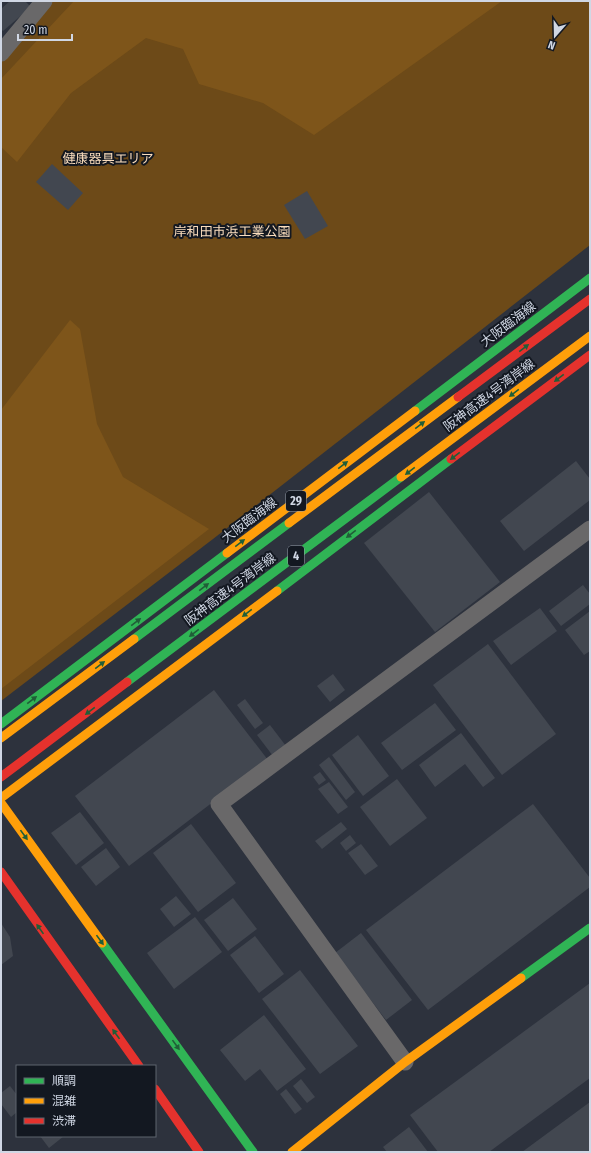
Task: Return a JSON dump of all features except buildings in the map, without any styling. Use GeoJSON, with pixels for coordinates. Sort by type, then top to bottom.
{"type":"FeatureCollection","features":[{"type":"Feature","properties":{"kind":"main road","name":"大阪臨海線"},"geometry":{"type":"LineString","coordinates":[[1,724],[590,278]]}},
{"type":"Feature","properties":{"kind":"main road","name":"阪神高速4号湾岸線"},"geometry":{"type":"LineString","coordinates":[[1,738],[590,298]]}},
{"type":"Feature","properties":{"kind":"main road","name":"阪神高速4号湾岸線"},"geometry":{"type":"LineString","coordinates":[[1,777],[590,336]]}},
{"type":"Feature","properties":{"kind":"main road"},"geometry":{"type":"LineString","coordinates":[[1,798],[590,354]]}},
{"type":"Feature","properties":{"kind":"main road"},"geometry":{"type":"LineString","coordinates":[[1,803],[253,1152]]}},
{"type":"Feature","properties":{"kind":"main road"},"geometry":{"type":"LineString","coordinates":[[1,872],[138,1065]]}},
{"type":"Feature","properties":{"kind":"main road"},"geometry":{"type":"LineString","coordinates":[[292,1152],[405,1062],[590,928]]}},
{"type":"Feature","properties":{"kind":"main road"},"geometry":{"type":"LineString","coordinates":[[156,1090],[200,1152]]}},
{"type":"Feature","properties":{"kind":"street"},"geometry":{"type":"LineString","coordinates":[[1,53],[44,1]]}},
{"type":"Feature","properties":{"kind":"street"},"geometry":{"type":"LineString","coordinates":[[405,1062],[218,804],[590,528]]}},
{"type":"Feature","properties":{"kind":"street"},"geometry":{"type":"LineString","coordinates":[[156,1096],[179,1142],[186,1152]]}},
{"type":"Feature","properties":{"kind":"green space","name":"岸和田市浜工業公園"},"geometry":{"type":"Polygon","coordinates":[[[50,1],[590,1],[590,245],[213,539],[1,701],[1,61],[50,1]]]}},
{"type":"Feature","properties":{"kind":"shaded area"},"geometry":{"type":"Polygon","coordinates":[[[74,1],[502,1],[314,135],[263,103],[199,84],[183,49],[146,38],[71,93],[17,162],[1,147],[1,79],[74,1]]]}},
{"type":"Feature","properties":{"kind":"shaded area"},"geometry":{"type":"Polygon","coordinates":[[[70,320],[80,329],[97,424],[123,477],[209,529],[1,689],[1,410],[70,320]]]}},
{"type":"Feature","properties":{"kind":"traffic: fast"},"geometry":{"type":"LineString","coordinates":[[415,411],[590,278]]}},
{"type":"Feature","properties":{"kind":"traffic: fast"},"geometry":{"type":"LineString","coordinates":[[277,591],[451,459]]}},
{"type":"Feature","properties":{"kind":"traffic: fast"},"geometry":{"type":"LineString","coordinates":[[127,682],[401,477]]}},
{"type":"Feature","properties":{"kind":"traffic: fast"},"geometry":{"type":"LineString","coordinates":[[134,639],[289,523]]}},
{"type":"Feature","properties":{"kind":"traffic: fast"},"geometry":{"type":"LineString","coordinates":[[1,724],[227,553]]}},
{"type":"Feature","properties":{"kind":"traffic: fast"},"geometry":{"type":"LineString","coordinates":[[521,978],[590,928]]}},
{"type":"Feature","properties":{"kind":"traffic: fast"},"geometry":{"type":"LineString","coordinates":[[102,943],[253,1152]]}},
{"type":"Feature","properties":{"kind":"traffic: slow"},"geometry":{"type":"LineString","coordinates":[[401,477],[590,336]]}},
{"type":"Feature","properties":{"kind":"traffic: slow"},"geometry":{"type":"LineString","coordinates":[[289,523],[458,397]]}},
{"type":"Feature","properties":{"kind":"traffic: slow"},"geometry":{"type":"LineString","coordinates":[[227,553],[415,411]]}},
{"type":"Feature","properties":{"kind":"traffic: slow"},"geometry":{"type":"LineString","coordinates":[[1,798],[277,591]]}},
{"type":"Feature","properties":{"kind":"traffic: slow"},"geometry":{"type":"LineString","coordinates":[[1,738],[134,639]]}},
{"type":"Feature","properties":{"kind":"traffic: slow"},"geometry":{"type":"LineString","coordinates":[[1,803],[102,943]]}},
{"type":"Feature","properties":{"kind":"traffic: slow"},"geometry":{"type":"LineString","coordinates":[[292,1152],[405,1062],[521,978]]}},
{"type":"Feature","properties":{"kind":"traffic: jam"},"geometry":{"type":"LineString","coordinates":[[458,397],[590,299]]}},
{"type":"Feature","properties":{"kind":"traffic: jam"},"geometry":{"type":"LineString","coordinates":[[451,459],[590,355]]}},
{"type":"Feature","properties":{"kind":"traffic: jam"},"geometry":{"type":"LineString","coordinates":[[1,777],[127,682]]}},
{"type":"Feature","properties":{"kind":"traffic: jam"},"geometry":{"type":"LineString","coordinates":[[1,872],[138,1065]]}},
{"type":"Feature","properties":{"kind":"traffic: jam"},"geometry":{"type":"LineString","coordinates":[[156,1090],[199,1152]]}},
{"type":"Feature","properties":{"kind":"park label","name":"健康器具エリア"},"geometry":{"type":"Point","coordinates":[108,158]}}]}
